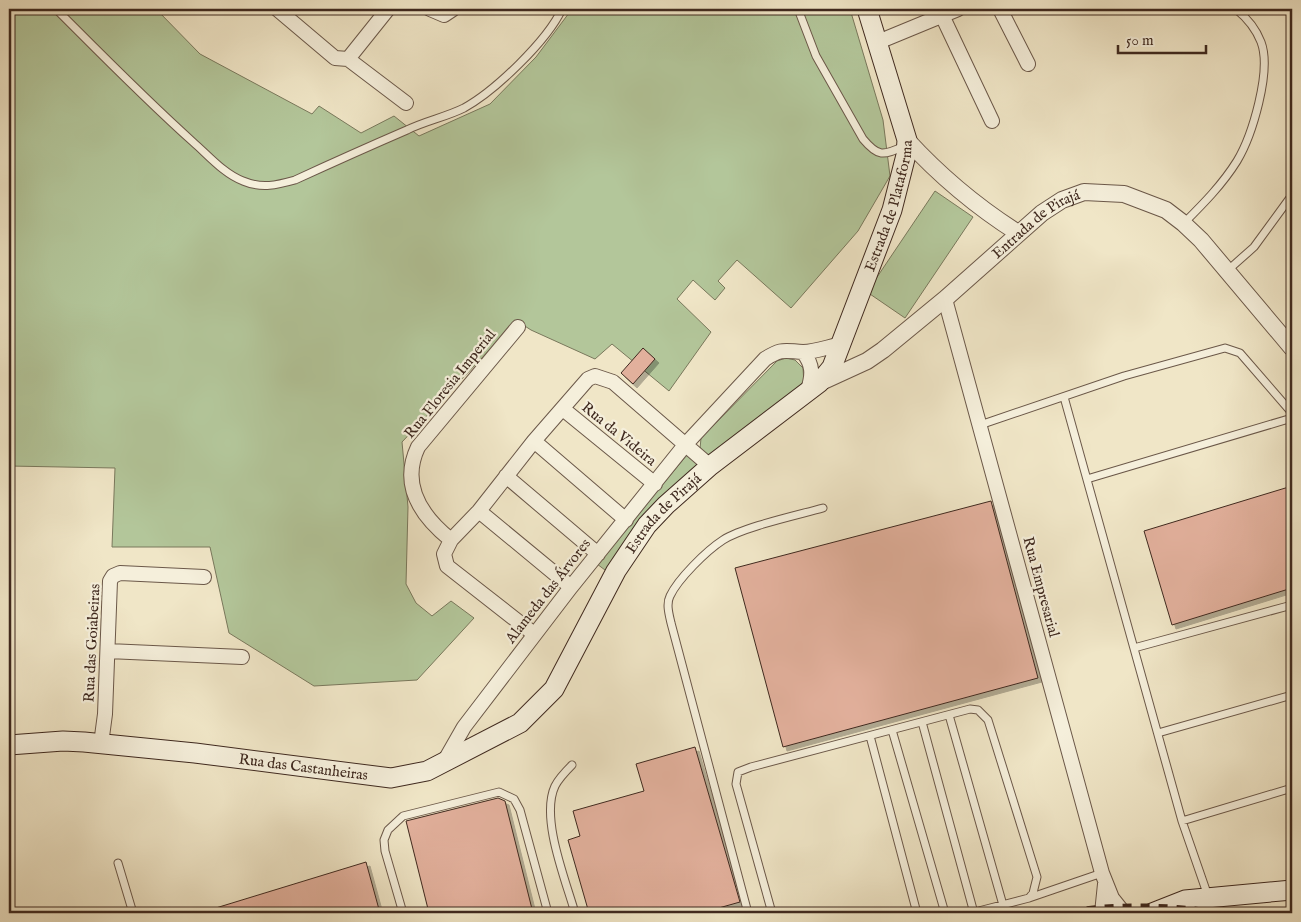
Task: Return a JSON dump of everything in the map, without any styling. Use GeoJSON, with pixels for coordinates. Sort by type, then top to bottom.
{"type":"FeatureCollection","features":[{"type":"Feature","properties":{"kind":"main road","name":"Estrada de Plataforma"},"geometry":{"type":"LineString","coordinates":[[813,387],[832,367],[843,344],[892,210],[907,142],[867,9]]}},
{"type":"Feature","properties":{"kind":"main road","name":"Estrada de Pirajá"},"geometry":{"type":"LineString","coordinates":[[564,673],[629,549],[666,505],[710,466],[813,387]]}},
{"type":"Feature","properties":{"kind":"main road","name":"Rua das Castanheiras"},"geometry":{"type":"LineString","coordinates":[[9,745],[63,741],[205,754],[384,778],[412,776],[443,763],[520,723],[545,701],[564,673]]}},
{"type":"Feature","properties":{"kind":"main road"},"geometry":{"type":"LineString","coordinates":[[1152,913],[1176,902],[1208,897],[1292,890]]}},
{"type":"Feature","properties":{"kind":"street"},"geometry":{"type":"LineString","coordinates":[[277,9],[335,58],[348,58],[406,103]]}},
{"type":"Feature","properties":{"kind":"street"},"geometry":{"type":"LineString","coordinates":[[348,58],[388,9]]}},
{"type":"Feature","properties":{"kind":"street"},"geometry":{"type":"LineString","coordinates":[[430,9],[444,15],[451,11]]}},
{"type":"Feature","properties":{"kind":"street"},"geometry":{"type":"LineString","coordinates":[[878,42],[941,12],[958,9]]}},
{"type":"Feature","properties":{"kind":"street"},"geometry":{"type":"LineString","coordinates":[[1000,9],[1028,64]]}},
{"type":"Feature","properties":{"kind":"street"},"geometry":{"type":"LineString","coordinates":[[941,12],[992,121]]}},
{"type":"Feature","properties":{"kind":"street"},"geometry":{"type":"LineString","coordinates":[[907,142],[952,184],[1018,233]]}},
{"type":"Feature","properties":{"kind":"street","name":"Entrada de Pirajá"},"geometry":{"type":"LineString","coordinates":[[813,387],[875,355],[902,336],[1018,233],[1055,204],[1084,192],[1124,194],[1166,210],[1183,223],[1227,271],[1292,348]]}},
{"type":"Feature","properties":{"kind":"street","name":"Rua Empresarial"},"geometry":{"type":"LineString","coordinates":[[945,299],[1103,878],[1112,898],[1124,913]]}},
{"type":"Feature","properties":{"kind":"street","name":"Rua Floresia Imperial"},"geometry":{"type":"LineString","coordinates":[[450,540],[429,522],[417,502],[412,467],[414,456],[418,447],[518,327]]}},
{"type":"Feature","properties":{"kind":"street","name":"Alameda das Árvores"},"geometry":{"type":"LineString","coordinates":[[443,763],[464,727],[571,587],[685,445],[765,359],[782,350],[803,352],[843,344]]}},
{"type":"Feature","properties":{"kind":"street"},"geometry":{"type":"LineString","coordinates":[[803,352],[812,367],[813,387]]}},
{"type":"Feature","properties":{"kind":"street"},"geometry":{"type":"LineString","coordinates":[[534,634],[447,566],[443,558],[450,540],[479,511],[534,441],[588,379],[595,376],[613,382],[710,466]]}},
{"type":"Feature","properties":{"kind":"street","name":"Rua da Videira"},"geometry":{"type":"LineString","coordinates":[[563,409],[655,484]]}},
{"type":"Feature","properties":{"kind":"street"},"geometry":{"type":"LineString","coordinates":[[534,441],[626,520]]}},
{"type":"Feature","properties":{"kind":"street"},"geometry":{"type":"LineString","coordinates":[[506,476],[598,554]]}},
{"type":"Feature","properties":{"kind":"street"},"geometry":{"type":"LineString","coordinates":[[479,511],[571,587]]}},
{"type":"Feature","properties":{"kind":"street","name":"Rua das Goiabeiras"},"geometry":{"type":"LineString","coordinates":[[101,744],[108,651],[110,581],[113,576],[120,573],[204,577]]}},
{"type":"Feature","properties":{"kind":"street"},"geometry":{"type":"LineString","coordinates":[[108,651],[242,657]]}},
{"type":"Feature","properties":{"kind":"street","name":"Rua Empresarial"},"geometry":{"type":"LineString","coordinates":[[1102,913],[1103,878]]}},
{"type":"Feature","properties":{"kind":"lane"},"geometry":{"type":"LineString","coordinates":[[56,9],[152,105],[227,172],[250,183],[276,186],[295,180],[417,125],[462,109],[485,95],[514,69],[557,20],[562,9]]}},
{"type":"Feature","properties":{"kind":"lane"},"geometry":{"type":"LineString","coordinates":[[798,9],[816,56],[863,139],[872,151],[886,154],[907,142]]}},
{"type":"Feature","properties":{"kind":"lane"},"geometry":{"type":"LineString","coordinates":[[1183,223],[1223,181],[1238,160],[1248,138],[1261,92],[1264,60],[1262,44],[1254,27],[1236,9]]}},
{"type":"Feature","properties":{"kind":"lane"},"geometry":{"type":"LineString","coordinates":[[1227,271],[1254,247],[1292,195]]}},
{"type":"Feature","properties":{"kind":"lane"},"geometry":{"type":"LineString","coordinates":[[980,425],[1124,376],[1225,348],[1240,353],[1292,413]]}},
{"type":"Feature","properties":{"kind":"lane"},"geometry":{"type":"LineString","coordinates":[[1064,396],[1182,820],[1208,897]]}},
{"type":"Feature","properties":{"kind":"lane"},"geometry":{"type":"LineString","coordinates":[[1087,480],[1292,418]]}},
{"type":"Feature","properties":{"kind":"lane"},"geometry":{"type":"LineString","coordinates":[[748,913],[671,623],[668,607],[669,597],[688,572],[723,540],[823,508]]}},
{"type":"Feature","properties":{"kind":"lane"},"geometry":{"type":"LineString","coordinates":[[1134,648],[1292,605]]}},
{"type":"Feature","properties":{"kind":"lane"},"geometry":{"type":"LineString","coordinates":[[1158,733],[1292,695]]}},
{"type":"Feature","properties":{"kind":"lane"},"geometry":{"type":"LineString","coordinates":[[772,913],[736,784],[738,772],[751,766],[970,709],[978,710],[988,720],[1037,878],[1033,893],[1029,898]]}},
{"type":"Feature","properties":{"kind":"lane"},"geometry":{"type":"LineString","coordinates":[[949,715],[1003,905]]}},
{"type":"Feature","properties":{"kind":"lane"},"geometry":{"type":"LineString","coordinates":[[922,722],[973,913],[1103,878]]}},
{"type":"Feature","properties":{"kind":"lane"},"geometry":{"type":"LineString","coordinates":[[892,730],[945,913]]}},
{"type":"Feature","properties":{"kind":"lane"},"geometry":{"type":"LineString","coordinates":[[870,736],[917,913]]}},
{"type":"Feature","properties":{"kind":"lane"},"geometry":{"type":"LineString","coordinates":[[572,766],[562,775],[554,788],[551,817],[553,834],[575,913]]}},
{"type":"Feature","properties":{"kind":"lane"},"geometry":{"type":"LineString","coordinates":[[1182,820],[1292,788]]}},
{"type":"Feature","properties":{"kind":"lane"},"geometry":{"type":"LineString","coordinates":[[403,913],[385,851],[384,840],[388,830],[403,816],[499,792],[514,799],[520,810],[548,913]]}},
{"type":"Feature","properties":{"kind":"lane"},"geometry":{"type":"LineString","coordinates":[[118,863],[133,913]]}},
{"type":"Feature","properties":{"kind":"green space"},"geometry":{"type":"Polygon","coordinates":[[[9,9],[159,9],[157,10],[200,54],[312,114],[319,106],[361,133],[394,116],[419,136],[490,104],[536,57],[572,9],[850,9],[883,120],[890,176],[858,231],[791,308],[737,260],[718,281],[725,288],[715,300],[693,280],[677,299],[711,332],[669,391],[612,344],[595,359],[531,330],[517,321],[402,442],[408,507],[406,584],[416,603],[432,616],[451,601],[474,618],[417,680],[314,686],[229,633],[210,547],[112,547],[115,468],[9,466],[9,9]]]}},
{"type":"Feature","properties":{"kind":"green space"},"geometry":{"type":"Polygon","coordinates":[[[935,191],[973,217],[905,318],[867,292],[935,191]]]}},
{"type":"Feature","properties":{"kind":"green space"},"geometry":{"type":"Polygon","coordinates":[[[786,358],[795,360],[803,368],[804,384],[710,456],[700,449],[701,438],[777,361],[786,358]]]}},
{"type":"Feature","properties":{"kind":"green space"},"geometry":{"type":"Polygon","coordinates":[[[687,455],[701,466],[609,573],[597,564],[687,455]]]}},
{"type":"Feature","properties":{"kind":"building"},"geometry":{"type":"Polygon","coordinates":[[[643,348],[655,359],[633,384],[621,373],[643,348]]]}},
{"type":"Feature","properties":{"kind":"building"},"geometry":{"type":"Polygon","coordinates":[[[1292,486],[1292,588],[1172,625],[1144,531],[1292,486]]]}},
{"type":"Feature","properties":{"kind":"building"},"geometry":{"type":"Polygon","coordinates":[[[991,501],[1038,678],[783,747],[735,568],[991,501]]]}},
{"type":"Feature","properties":{"kind":"building"},"geometry":{"type":"Polygon","coordinates":[[[695,747],[740,902],[701,913],[589,913],[568,840],[580,836],[573,811],[644,791],[636,764],[695,747]]]}},
{"type":"Feature","properties":{"kind":"building"},"geometry":{"type":"Polygon","coordinates":[[[498,798],[505,801],[533,913],[429,913],[406,821],[498,798]]]}},
{"type":"Feature","properties":{"kind":"building"},"geometry":{"type":"Polygon","coordinates":[[[366,862],[380,913],[206,913],[206,911],[366,862]]]}},
{"type":"Feature","properties":{"kind":"railway"},"geometry":{"type":"LineString","coordinates":[[1051,913],[1095,907],[1138,905],[1182,907],[1226,913]]}}]}
